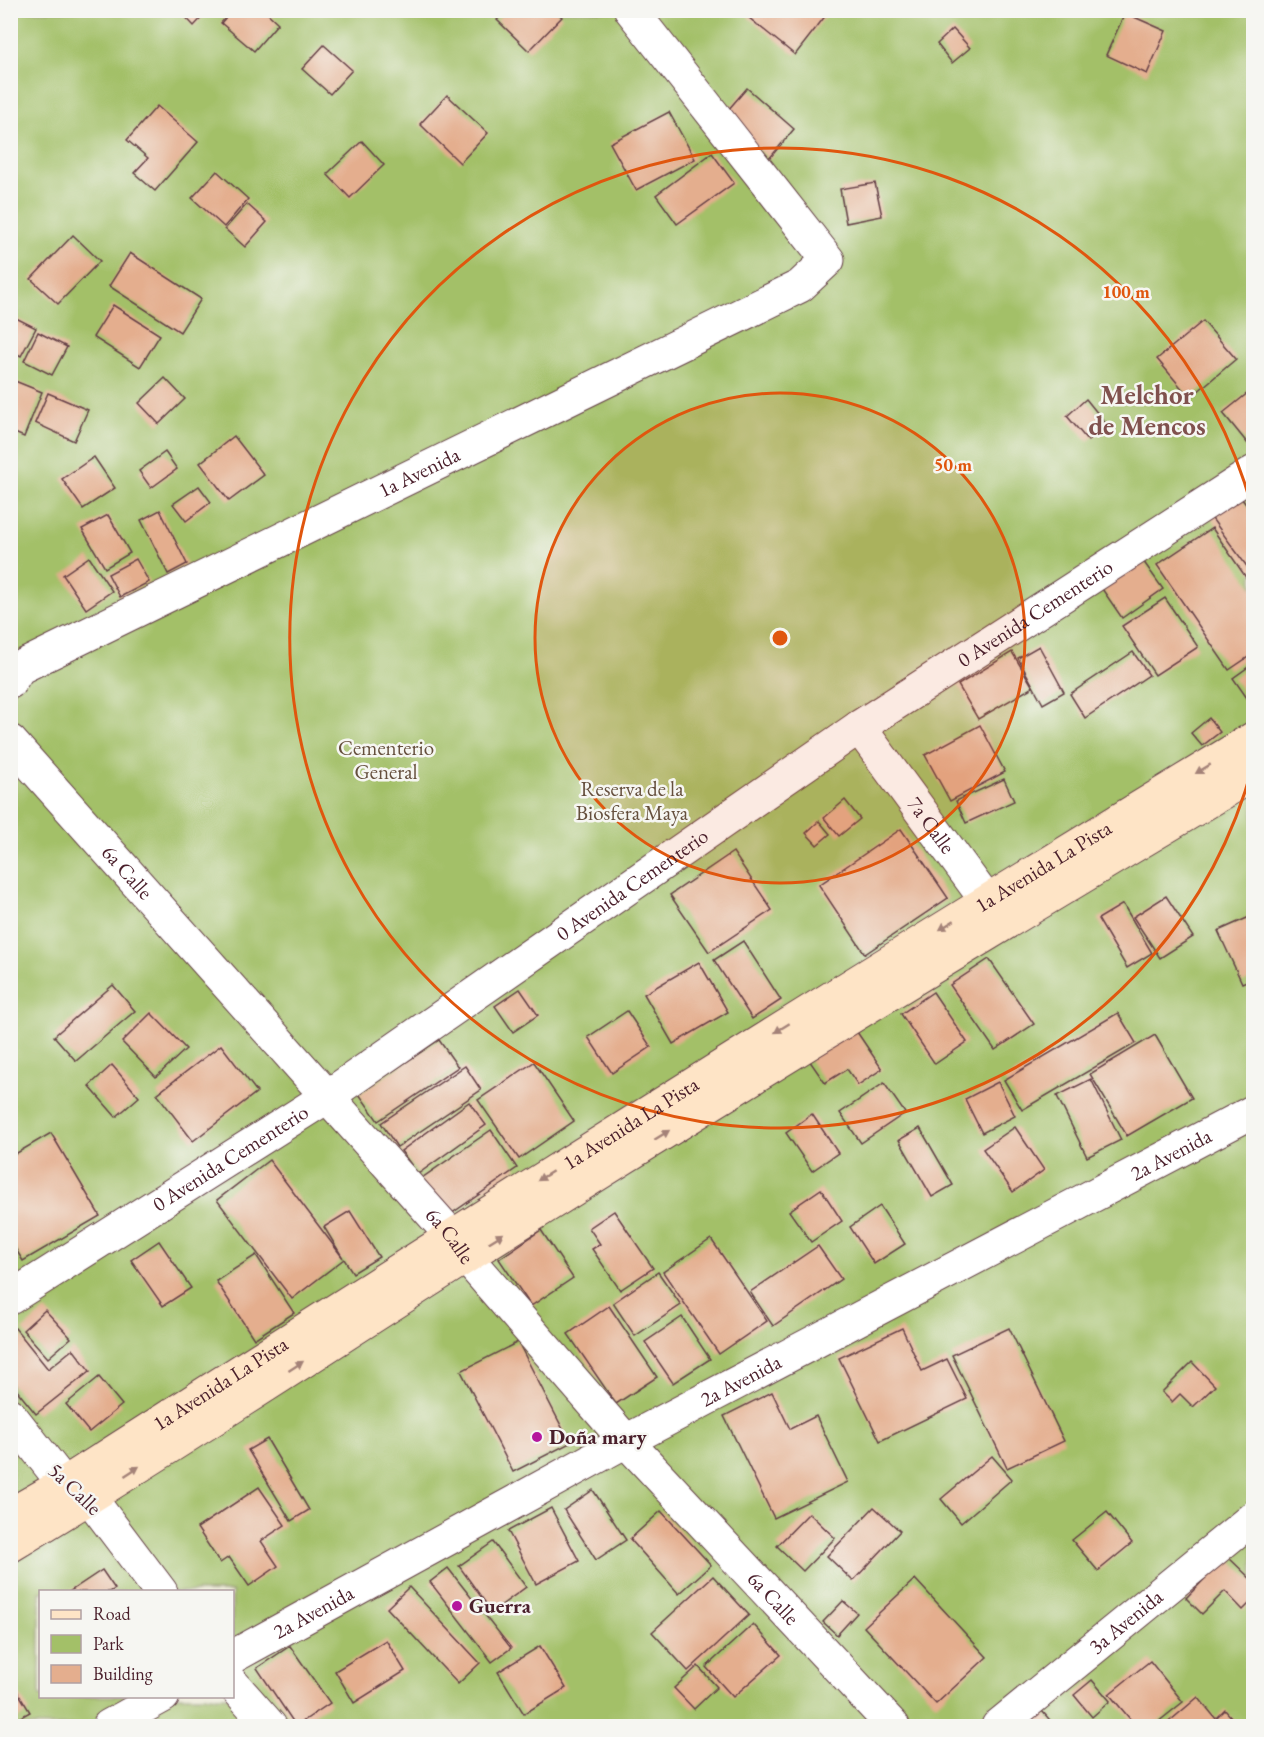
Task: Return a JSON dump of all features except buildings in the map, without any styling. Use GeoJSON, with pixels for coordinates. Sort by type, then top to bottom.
{"type":"FeatureCollection","features":[{"type":"Feature","properties":{"kind":"street","name":"1a Avenida"},"geometry":{"type":"LineString","coordinates":[[10,682],[19,668],[800,286],[828,260],[631,10]]}},
{"type":"Feature","properties":{"kind":"street","name":"0 Avenida Cementerio"},"geometry":{"type":"LineString","coordinates":[[10,1298],[328,1096],[859,728],[1253,474]]}},
{"type":"Feature","properties":{"kind":"street","name":"7a Calle"},"geometry":{"type":"LineString","coordinates":[[859,728],[991,914]]}},
{"type":"Feature","properties":{"kind":"street","name":"1a Avenida La Pista"},"geometry":{"type":"LineString","coordinates":[[10,1546],[77,1491],[458,1246],[991,914],[1254,738]]}},
{"type":"Feature","properties":{"kind":"street","name":"6a Calle"},"geometry":{"type":"LineString","coordinates":[[10,741],[328,1096],[626,1441],[893,1726]]}},
{"type":"Feature","properties":{"kind":"street","name":"1a Avenida La Pista"},"geometry":{"type":"LineString","coordinates":[[991,914],[1254,774]]}},
{"type":"Feature","properties":{"kind":"street","name":"2a Avenida"},"geometry":{"type":"LineString","coordinates":[[234,1656],[626,1441],[1254,1111]]}},
{"type":"Feature","properties":{"kind":"street","name":"5a Calle"},"geometry":{"type":"LineString","coordinates":[[10,1415],[159,1590]]}},
{"type":"Feature","properties":{"kind":"street","name":"1a Avenida La Pista"},"geometry":{"type":"LineString","coordinates":[[10,1515],[77,1491]]}},
{"type":"Feature","properties":{"kind":"street","name":"3a Avenida"},"geometry":{"type":"LineString","coordinates":[[998,1726],[1254,1517]]}},
{"type":"Feature","properties":{"kind":"street"},"geometry":{"type":"LineString","coordinates":[[234,1685],[270,1726]]}},
{"type":"Feature","properties":{"kind":"street"},"geometry":{"type":"LineString","coordinates":[[110,1726],[159,1698]]}},
{"type":"Feature","properties":{"kind":"green space","name":"Reserva de la Biosfera Maya"},"geometry":{"type":"Polygon","coordinates":[[[11,11],[1253,11],[1253,1726],[11,1726],[11,11]]]}},
{"type":"Feature","properties":{"kind":"place","name":"Doña mary"},"geometry":{"type":"Point","coordinates":[537,1437]}},
{"type":"Feature","properties":{"kind":"place","name":"Guerra"},"geometry":{"type":"Point","coordinates":[457,1606]}},
{"type":"Feature","properties":{"kind":"district","name":"Melchor de Mencos"},"geometry":{"type":"Point","coordinates":[1147,410]}},
{"type":"Feature","properties":{"kind":"park label","name":"Cementerio General"},"geometry":{"type":"Point","coordinates":[386,760]}}]}
